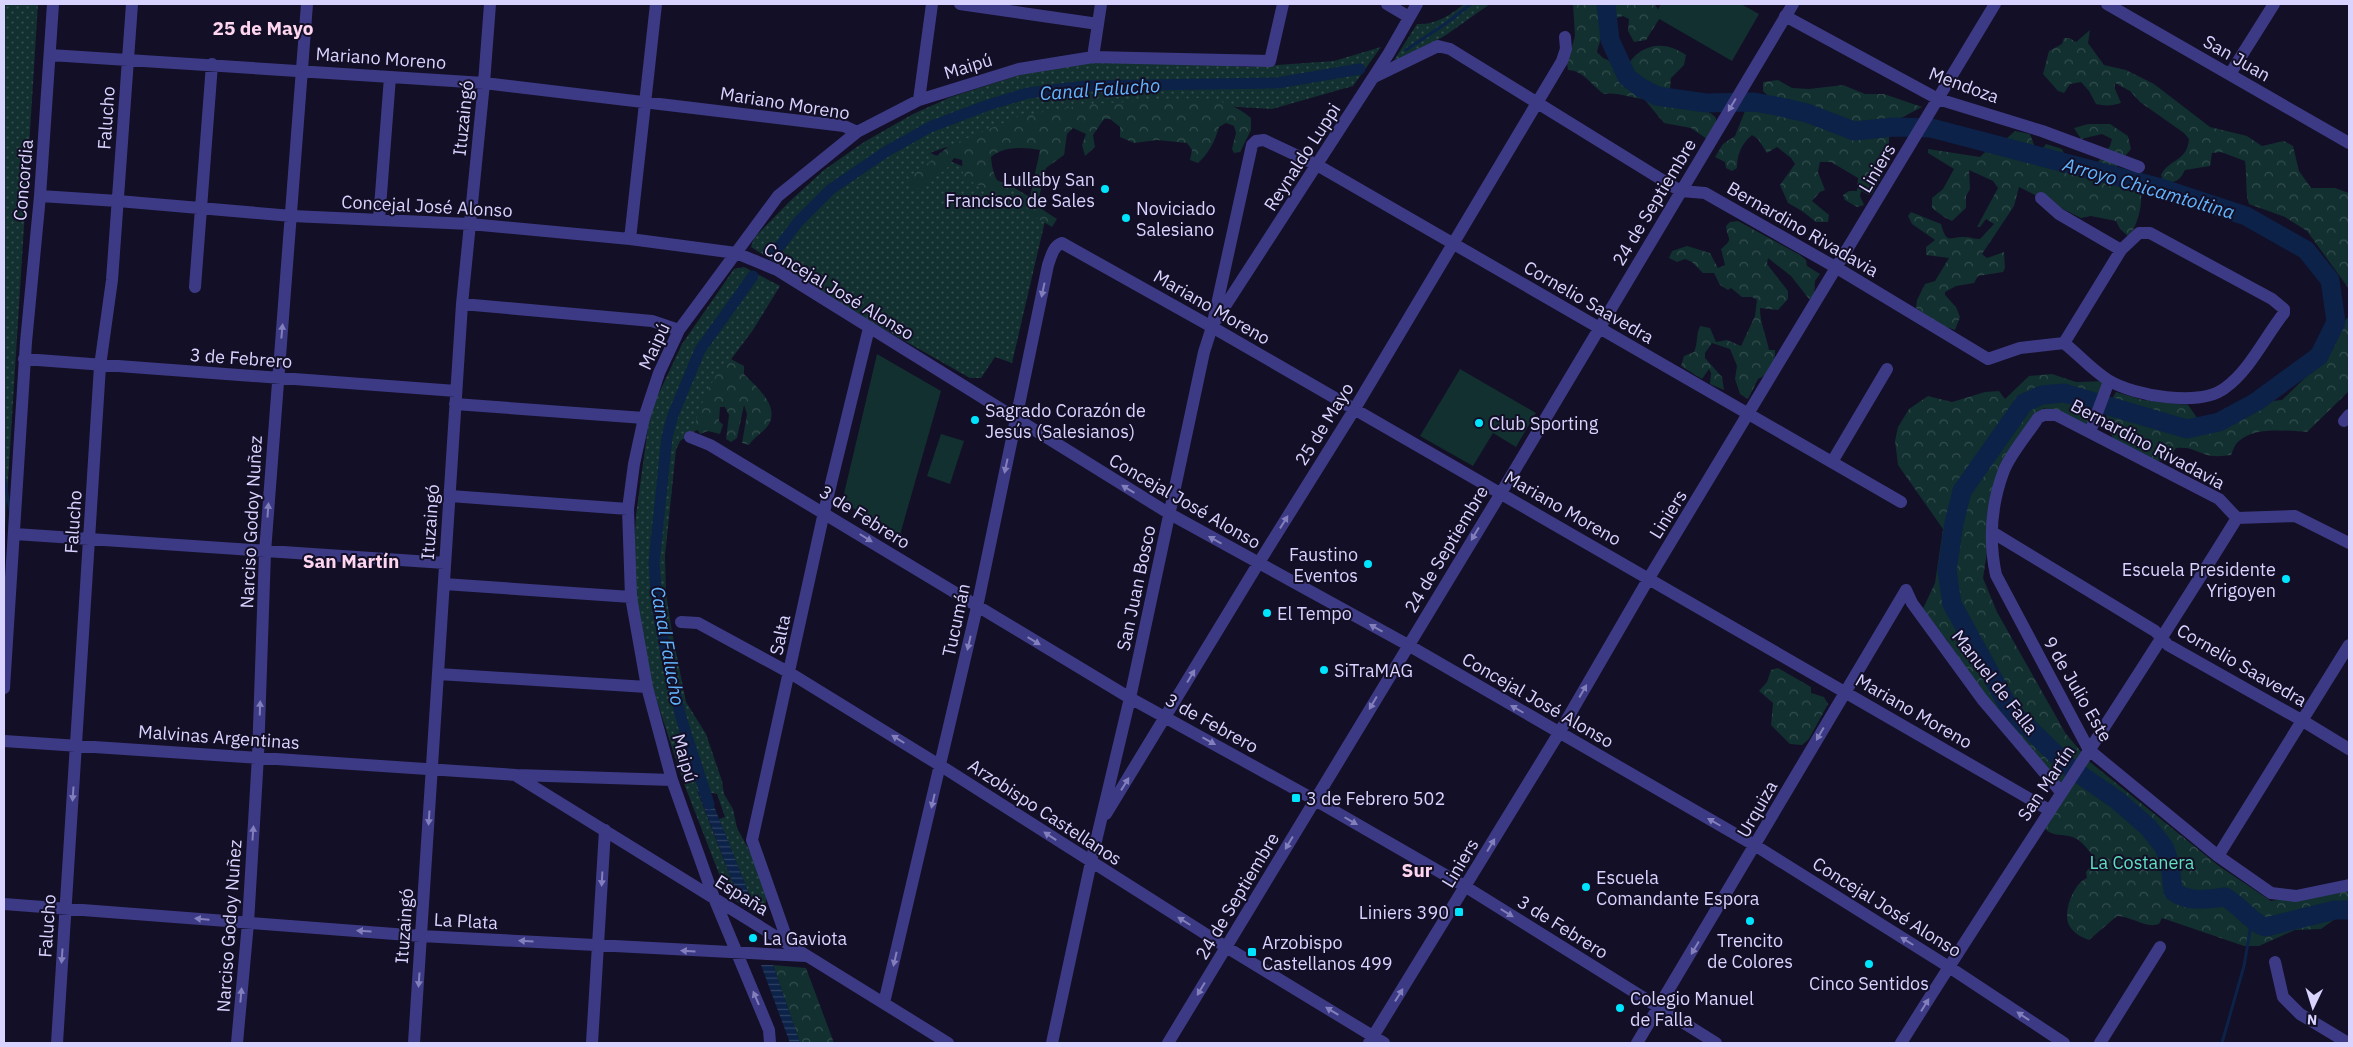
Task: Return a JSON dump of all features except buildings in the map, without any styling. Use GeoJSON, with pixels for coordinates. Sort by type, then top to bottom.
{"type":"FeatureCollection","features":[{"type":"Feature","properties":{"kind":"street","name":"Concordia"},"geometry":{"type":"LineString","coordinates":[[4,688],[6,593],[15,534],[24,359],[40,196],[53,4]]}},
{"type":"Feature","properties":{"kind":"street","name":"Falucho"},"geometry":{"type":"LineString","coordinates":[[56,1043],[77,746],[100,366],[112,280],[132,4]]}},
{"type":"Feature","properties":{"kind":"street","name":"Narciso Godoy Nuñez"},"geometry":{"type":"LineString","coordinates":[[237,1043],[248,923],[258,756],[265,552],[304,70],[307,4]]}},
{"type":"Feature","properties":{"kind":"street","name":"Ituzaingó"},"geometry":{"type":"LineString","coordinates":[[414,1043],[462,304],[490,4]]}},
{"type":"Feature","properties":{"kind":"street"},"geometry":{"type":"LineString","coordinates":[[630,238],[656,4]]}},
{"type":"Feature","properties":{"kind":"street"},"geometry":{"type":"LineString","coordinates":[[919,100],[932,4]]}},
{"type":"Feature","properties":{"kind":"street"},"geometry":{"type":"LineString","coordinates":[[960,4],[1098,24]]}},
{"type":"Feature","properties":{"kind":"street"},"geometry":{"type":"LineString","coordinates":[[1093,57],[1101,4]]}},
{"type":"Feature","properties":{"kind":"street","name":"Maipú"},"geometry":{"type":"LineString","coordinates":[[770,1043],[769,1030],[714,898],[672,780],[647,687],[631,597],[628,509],[634,464],[644,418],[659,373],[679,330],[778,196],[857,132],[919,100],[1019,69],[1093,57],[1270,61],[1283,4]]}},
{"type":"Feature","properties":{"kind":"street"},"geometry":{"type":"LineString","coordinates":[[1387,4],[1409,17]]}},
{"type":"Feature","properties":{"kind":"street","name":"Reynaldo Luppi"},"geometry":{"type":"LineString","coordinates":[[1212,327],[1374,77],[1417,4]]}},
{"type":"Feature","properties":{"kind":"street","name":"24 de Septiembre"},"geometry":{"type":"LineString","coordinates":[[1168,1043],[1501,493],[1598,327],[1793,4]]}},
{"type":"Feature","properties":{"kind":"street","name":"Liniers"},"geometry":{"type":"LineString","coordinates":[[1375,1041],[1649,578],[1750,414],[1995,4]]}},
{"type":"Feature","properties":{"kind":"street","name":"San Juan"},"geometry":{"type":"LineString","coordinates":[[2106,4],[2349,143]]}},
{"type":"Feature","properties":{"kind":"street"},"geometry":{"type":"LineString","coordinates":[[2230,74],[2274,4]]}},
{"type":"Feature","properties":{"kind":"street","name":"Mendoza"},"geometry":{"type":"LineString","coordinates":[[1785,16],[1938,99],[2034,128],[2139,167]]}},
{"type":"Feature","properties":{"kind":"street","name":"25 de Mayo"},"geometry":{"type":"LineString","coordinates":[[1099,825],[1354,410],[1538,102],[1562,61],[1566,49],[1565,37]]}},
{"type":"Feature","properties":{"kind":"street","name":"Bernardino Rivadavia"},"geometry":{"type":"LineString","coordinates":[[1374,77],[1438,46],[1450,49],[1681,191],[1705,193],[1837,268],[1988,358],[2020,348],[2064,343]]}},
{"type":"Feature","properties":{"kind":"street","name":"Mariano Moreno"},"geometry":{"type":"LineString","coordinates":[[50,56],[212,64],[484,83],[844,126],[857,132]]}},
{"type":"Feature","properties":{"kind":"street"},"geometry":{"type":"LineString","coordinates":[[195,287],[212,64]]}},
{"type":"Feature","properties":{"kind":"street"},"geometry":{"type":"LineString","coordinates":[[379,220],[390,77]]}},
{"type":"Feature","properties":{"kind":"street","name":"Cornelio Saavedra"},"geometry":{"type":"LineString","coordinates":[[1256,140],[1264,140],[1317,165],[1901,502]]}},
{"type":"Feature","properties":{"kind":"street","name":"San Juan Bosco"},"geometry":{"type":"LineString","coordinates":[[1052,1043],[1099,825],[1130,698],[1204,352],[1212,327],[1252,145],[1256,140]]}},
{"type":"Feature","properties":{"kind":"street","name":"Concejal José Alonso"},"geometry":{"type":"LineString","coordinates":[[40,196],[201,207],[292,216],[470,224],[630,238],[736,253],[776,270],[1015,420],[1170,514],[1408,645],[1756,846],[1949,967],[2064,1043]]}},
{"type":"Feature","properties":{"kind":"street"},"geometry":{"type":"LineString","coordinates":[[2041,198],[2059,214],[2121,250]]}},
{"type":"Feature","properties":{"kind":"street"},"geometry":{"type":"LineString","coordinates":[[2139,233],[2150,233],[2280,305],[2284,309],[2284,313],[2239,376],[2225,389],[2210,396],[2172,398],[2131,389],[2109,381],[2064,343],[2121,250],[2139,233]]}},
{"type":"Feature","properties":{"kind":"street","name":"Mariano Moreno"},"geometry":{"type":"LineString","coordinates":[[1058,245],[1068,245],[1212,327],[2049,810]]}},
{"type":"Feature","properties":{"kind":"street","name":"Tucumán"},"geometry":{"type":"LineString","coordinates":[[884,1003],[977,607],[1048,265],[1052,252],[1058,245]]}},
{"type":"Feature","properties":{"kind":"street"},"geometry":{"type":"LineString","coordinates":[[462,304],[652,321],[679,330]]}},
{"type":"Feature","properties":{"kind":"street","name":"Salta"},"geometry":{"type":"LineString","coordinates":[[788,946],[752,840],[824,512],[869,328]]}},
{"type":"Feature","properties":{"kind":"street","name":"3 de Febrero"},"geometry":{"type":"LineString","coordinates":[[24,359],[278,378],[644,418]]}},
{"type":"Feature","properties":{"kind":"street"},"geometry":{"type":"LineString","coordinates":[[1832,462],[1888,370]]}},
{"type":"Feature","properties":{"kind":"street"},"geometry":{"type":"LineString","coordinates":[[2090,432],[2109,381]]}},
{"type":"Feature","properties":{"kind":"street","name":"Bernardino Rivadavia"},"geometry":{"type":"LineString","coordinates":[[2038,418],[2044,415],[2056,415],[2090,432],[2219,499],[2237,518]]}},
{"type":"Feature","properties":{"kind":"street","name":"9 de Julio Este"},"geometry":{"type":"LineString","coordinates":[[2038,418],[2003,472],[1994,506],[1992,553],[1996,575],[2088,752],[2218,856],[2271,893],[2296,896],[2349,885]]}},
{"type":"Feature","properties":{"kind":"street","name":"3 de Febrero"},"geometry":{"type":"LineString","coordinates":[[690,437],[710,445],[824,512],[977,607],[1130,698],[1315,800],[1466,887],[1716,1043]]}},
{"type":"Feature","properties":{"kind":"street"},"geometry":{"type":"LineString","coordinates":[[450,496],[628,509]]}},
{"type":"Feature","properties":{"kind":"street"},"geometry":{"type":"LineString","coordinates":[[2237,518],[2295,516],[2349,543]]}},
{"type":"Feature","properties":{"kind":"street","name":"San Martín"},"geometry":{"type":"LineString","coordinates":[[1901,1043],[2049,810],[2162,639],[2237,518]]}},
{"type":"Feature","properties":{"kind":"street","name":"Cornelio Saavedra"},"geometry":{"type":"LineString","coordinates":[[1992,532],[2155,631],[2168,645],[2303,720],[2349,749]]}},
{"type":"Feature","properties":{"kind":"street"},"geometry":{"type":"LineString","coordinates":[[15,534],[445,563]]}},
{"type":"Feature","properties":{"kind":"street"},"geometry":{"type":"LineString","coordinates":[[444,584],[631,597]]}},
{"type":"Feature","properties":{"kind":"street","name":"Urquiza"},"geometry":{"type":"LineString","coordinates":[[1637,1043],[1756,846],[1844,691],[1906,590]]}},
{"type":"Feature","properties":{"kind":"street","name":"Manuel de Falla"},"geometry":{"type":"LineString","coordinates":[[1906,590],[1912,603],[1982,699],[2063,789]]}},
{"type":"Feature","properties":{"kind":"street","name":"Arzobispo Castellanos"},"geometry":{"type":"LineString","coordinates":[[682,622],[698,623],[790,673],[941,766],[1375,1041]]}},
{"type":"Feature","properties":{"kind":"street"},"geometry":{"type":"LineString","coordinates":[[2218,856],[2349,645]]}},
{"type":"Feature","properties":{"kind":"street"},"geometry":{"type":"LineString","coordinates":[[438,674],[647,687]]}},
{"type":"Feature","properties":{"kind":"street","name":"Malvinas Argentinas"},"geometry":{"type":"LineString","coordinates":[[4,741],[258,756],[516,775],[672,780]]}},
{"type":"Feature","properties":{"kind":"street","name":"España"},"geometry":{"type":"LineString","coordinates":[[516,775],[788,946],[884,1003],[933,1039],[948,1043]]}},
{"type":"Feature","properties":{"kind":"street"},"geometry":{"type":"LineString","coordinates":[[592,1043],[605,830]]}},
{"type":"Feature","properties":{"kind":"street","name":"La Plata"},"geometry":{"type":"LineString","coordinates":[[4,904],[421,936],[737,954],[806,956]]}},
{"type":"Feature","properties":{"kind":"street"},"geometry":{"type":"LineString","coordinates":[[2100,1043],[2160,947]]}},
{"type":"Feature","properties":{"kind":"street"},"geometry":{"type":"LineString","coordinates":[[2275,962],[2283,998],[2300,1014],[2348,1043]]}},
{"type":"Feature","properties":{"kind":"green space"},"geometry":{"type":"Polygon","coordinates":[[[4,4],[38,4],[4,544],[4,4]]]}},
{"type":"Feature","properties":{"kind":"green space"},"geometry":{"type":"Polygon","coordinates":[[[1464,4],[1490,4],[1446,35],[1389,68],[1417,24],[1430,23],[1442,18],[1464,4]]]}},
{"type":"Feature","properties":{"kind":"green space"},"geometry":{"type":"Polygon","coordinates":[[[1573,4],[1655,4],[1661,16],[1646,40],[1634,42],[1628,31],[1629,19],[1623,16],[1612,21],[1605,29],[1597,52],[1603,58],[1626,68],[1638,54],[1652,46],[1669,47],[1686,55],[1684,65],[1671,78],[1669,101],[1681,106],[1706,111],[1716,118],[1716,127],[1707,139],[1691,128],[1664,123],[1644,99],[1604,94],[1583,75],[1568,70],[1567,64],[1575,36],[1573,4]]]}},
{"type":"Feature","properties":{"kind":"green space"},"geometry":{"type":"Polygon","coordinates":[[[1661,4],[1741,4],[1759,14],[1732,61],[1654,16],[1661,4]]]}},
{"type":"Feature","properties":{"kind":"green space"},"geometry":{"type":"Polygon","coordinates":[[[2090,30],[2088,43],[2104,65],[2126,70],[2154,84],[2210,127],[2247,136],[2262,146],[2284,141],[2293,146],[2299,171],[2311,188],[2335,188],[2349,193],[2349,289],[2307,231],[2285,217],[2249,204],[2245,161],[2221,152],[2212,153],[2210,166],[2185,170],[2176,181],[2163,181],[2161,175],[2169,165],[2182,156],[2188,146],[2189,139],[2184,133],[2140,102],[2130,91],[2115,83],[2115,89],[2121,103],[2111,105],[2096,104],[2089,91],[2081,82],[2070,84],[2064,93],[2058,91],[2043,74],[2049,51],[2062,44],[2064,38],[2069,38],[2076,42],[2090,30]]]}},
{"type":"Feature","properties":{"kind":"green space"},"geometry":{"type":"Polygon","coordinates":[[[1381,47],[1353,86],[1272,109],[1204,105],[1005,126],[930,153],[1011,186],[1030,197],[1045,221],[1012,363],[995,357],[981,378],[970,378],[843,306],[751,247],[754,238],[790,201],[824,170],[864,142],[913,114],[951,97],[1023,74],[1110,59],[1248,67],[1334,61],[1381,47]]]}},
{"type":"Feature","properties":{"kind":"green space"},"geometry":{"type":"Polygon","coordinates":[[[1778,80],[1792,88],[1809,89],[1843,85],[1865,94],[1884,94],[1922,107],[1895,121],[1889,134],[1889,160],[1880,167],[1883,174],[1872,194],[1869,195],[1861,191],[1860,196],[1864,205],[1857,207],[1845,200],[1843,195],[1849,191],[1857,191],[1858,178],[1831,162],[1820,162],[1818,172],[1825,190],[1820,192],[1812,201],[1829,215],[1828,222],[1816,222],[1788,203],[1780,185],[1795,164],[1791,158],[1777,147],[1767,153],[1758,139],[1752,135],[1742,146],[1737,168],[1732,171],[1726,168],[1725,162],[1715,157],[1723,144],[1735,136],[1745,111],[1761,110],[1768,96],[1763,91],[1763,82],[1778,80]]]}},
{"type":"Feature","properties":{"kind":"green space"},"geometry":{"type":"Polygon","coordinates":[[[1201,98],[1228,104],[1251,118],[1251,130],[1240,152],[1234,153],[1232,149],[1236,133],[1234,126],[1226,123],[1219,127],[1211,146],[1198,163],[1190,160],[1192,150],[1187,143],[1157,140],[1134,143],[1120,137],[1120,127],[1110,119],[1104,119],[1093,135],[1095,147],[1085,156],[1082,145],[1086,134],[1073,128],[1067,134],[1064,155],[1046,168],[1037,206],[1057,219],[1052,227],[1030,214],[1030,197],[1040,150],[1028,148],[1008,149],[991,157],[993,171],[998,182],[1018,199],[1013,205],[1002,203],[985,188],[963,178],[962,160],[954,158],[945,171],[934,176],[917,189],[910,183],[912,176],[949,146],[1020,116],[1090,104],[1201,98]]]}},
{"type":"Feature","properties":{"kind":"green space"},"geometry":{"type":"Polygon","coordinates":[[[2088,124],[2110,124],[2128,136],[2131,149],[2117,166],[2117,173],[2140,182],[2141,189],[2138,218],[2129,237],[2120,229],[2116,221],[2091,216],[2081,218],[2019,187],[2014,206],[1982,254],[1987,258],[2004,252],[2005,268],[2003,272],[1978,276],[1974,283],[1956,286],[1945,292],[1945,295],[1956,307],[1960,317],[1955,330],[1934,323],[1916,308],[1917,300],[1925,284],[1935,281],[1949,258],[1926,255],[1926,247],[1935,240],[1912,224],[1908,216],[1911,212],[1941,224],[1947,238],[1964,237],[1980,239],[1994,224],[1986,219],[1980,227],[1977,227],[1998,188],[1993,181],[1969,170],[1970,189],[1966,196],[1966,208],[1952,221],[1944,217],[1932,208],[1932,198],[1943,189],[1954,169],[1928,153],[1928,149],[1980,157],[1986,151],[1996,148],[2015,131],[2030,134],[2036,150],[2040,152],[2046,144],[2062,149],[2068,162],[2080,164],[2098,162],[2110,146],[2112,139],[2102,134],[2081,139],[2074,128],[2088,124]]]}},
{"type":"Feature","properties":{"kind":"green space"},"geometry":{"type":"Polygon","coordinates":[[[1738,221],[1800,255],[1806,260],[1807,266],[1820,274],[1815,281],[1814,297],[1809,299],[1791,276],[1768,258],[1767,264],[1788,291],[1788,299],[1778,310],[1760,308],[1769,350],[1775,350],[1775,355],[1771,368],[1758,379],[1748,399],[1740,394],[1735,379],[1737,366],[1730,349],[1712,343],[1705,353],[1705,358],[1722,377],[1724,390],[1710,384],[1711,373],[1709,369],[1702,379],[1681,366],[1684,356],[1694,352],[1700,326],[1710,328],[1716,342],[1727,340],[1741,346],[1755,316],[1757,300],[1752,297],[1742,297],[1731,288],[1728,290],[1720,285],[1714,273],[1703,273],[1692,262],[1685,259],[1677,262],[1669,258],[1672,251],[1687,246],[1710,253],[1718,268],[1725,265],[1721,249],[1729,241],[1726,226],[1730,222],[1738,221]]]}},
{"type":"Feature","properties":{"kind":"green space"},"geometry":{"type":"Polygon","coordinates":[[[744,267],[780,286],[753,330],[723,370],[700,428],[680,441],[676,450],[665,556],[666,593],[686,702],[706,734],[722,781],[724,794],[733,809],[737,828],[757,864],[766,889],[766,901],[762,915],[757,914],[719,819],[725,817],[717,794],[697,790],[741,904],[728,897],[683,781],[645,661],[632,577],[636,515],[650,412],[682,344],[734,269],[744,267]]]}},
{"type":"Feature","properties":{"kind":"green space"},"geometry":{"type":"Polygon","coordinates":[[[2349,316],[2349,391],[2307,432],[2281,430],[2254,433],[2239,441],[2231,455],[2210,456],[2189,449],[2176,448],[2169,458],[2162,461],[2148,459],[2126,450],[2117,444],[2112,436],[2105,410],[2116,392],[2143,400],[2188,405],[2205,429],[2230,422],[2263,402],[2282,400],[2309,374],[2326,351],[2330,339],[2349,316]]]}},
{"type":"Feature","properties":{"kind":"green space"},"geometry":{"type":"Polygon","coordinates":[[[877,354],[941,391],[900,535],[842,502],[877,354]]]}},
{"type":"Feature","properties":{"kind":"green space"},"geometry":{"type":"Polygon","coordinates":[[[729,358],[744,366],[744,374],[764,395],[771,408],[770,422],[749,445],[742,443],[747,414],[744,405],[737,438],[731,442],[726,439],[729,415],[725,407],[720,407],[719,421],[723,425],[720,434],[708,431],[700,434],[695,426],[699,410],[708,390],[729,358]]]}},
{"type":"Feature","properties":{"kind":"green space","name":"Club Sporting"},"geometry":{"type":"Polygon","coordinates":[[[1460,369],[1536,413],[1516,447],[1493,433],[1473,466],[1420,436],[1460,369]]]}},
{"type":"Feature","properties":{"kind":"green space","name":"La Costanera"},"geometry":{"type":"Polygon","coordinates":[[[2052,374],[2076,382],[2109,381],[2101,403],[2087,398],[2090,432],[2044,408],[2013,444],[1999,475],[1983,578],[1997,612],[2066,734],[2090,762],[2219,866],[2271,901],[2349,888],[2349,916],[2338,917],[2321,929],[2295,930],[2259,946],[2244,946],[2162,918],[2159,924],[2149,925],[2117,916],[2089,940],[2077,934],[2068,923],[2067,911],[2071,897],[2078,885],[2087,878],[2086,872],[2096,860],[2084,845],[2074,837],[2053,834],[2045,829],[2064,796],[1968,683],[1947,640],[1920,615],[1935,583],[1943,529],[1898,465],[1895,441],[1898,427],[1909,409],[1928,396],[1952,402],[1985,392],[1999,391],[2005,399],[2029,376],[2052,374]]]}},
{"type":"Feature","properties":{"kind":"green space"},"geometry":{"type":"Polygon","coordinates":[[[941,434],[964,441],[950,484],[927,476],[941,434]]]}},
{"type":"Feature","properties":{"kind":"green space"},"geometry":{"type":"Polygon","coordinates":[[[1778,668],[1811,687],[1811,693],[1824,697],[1828,704],[1809,739],[1802,745],[1790,744],[1771,725],[1773,703],[1759,691],[1767,682],[1771,670],[1778,668]]]}},
{"type":"Feature","properties":{"kind":"green space"},"geometry":{"type":"Polygon","coordinates":[[[773,965],[806,968],[834,1043],[800,1043],[773,965]]]}},
{"type":"Feature","properties":{"kind":"water"},"geometry":{"type":"Polygon","coordinates":[[[697,789],[708,791],[757,914],[741,904],[697,789]]]}},
{"type":"Feature","properties":{"kind":"water"},"geometry":{"type":"Polygon","coordinates":[[[761,965],[773,965],[800,1043],[790,1043],[761,965]]]}},
{"type":"Feature","properties":{"kind":"waterway","name":"Canal Falucho"},"geometry":{"type":"LineString","coordinates":[[1406,50],[1471,4]]}},
{"type":"Feature","properties":{"kind":"waterway","name":"Arroyo Chicamtoltina"},"geometry":{"type":"LineString","coordinates":[[1606,4],[1610,40],[1627,77],[1657,96],[1706,103],[1754,102],[1807,113],[1854,131],[1894,127],[1931,128],[2161,188],[2246,216],[2306,250],[2330,280],[2336,322],[2319,356],[2256,402],[2219,422],[2187,429],[2064,393],[2042,395],[2024,403],[1962,491],[1954,523],[1947,570],[1952,604],[2011,711],[2069,767],[2117,800],[2148,827],[2164,847],[2170,864],[2173,891],[2192,899],[2225,897],[2256,922],[2266,927],[2335,910],[2349,910]]}},
{"type":"Feature","properties":{"kind":"waterway","name":"Canal Falucho"},"geometry":{"type":"LineString","coordinates":[[773,255],[798,222],[831,189],[887,151],[930,127],[988,105],[1028,93],[1086,86],[1277,83],[1360,69]]}},
{"type":"Feature","properties":{"kind":"waterway","name":"Canal Falucho"},"geometry":{"type":"LineString","coordinates":[[709,804],[682,721],[668,663],[657,607],[654,562],[667,437],[673,415],[700,350],[753,276]]}},
{"type":"Feature","properties":{"kind":"waterway"},"geometry":{"type":"LineString","coordinates":[[4,477],[10,509]]}},
{"type":"Feature","properties":{"kind":"waterway"},"geometry":{"type":"LineString","coordinates":[[2222,1043],[2244,966],[2252,919]]}},
{"type":"Feature","properties":{"kind":"place","name":"Lullaby San Francisco de Sales"},"geometry":{"type":"Point","coordinates":[1105,189]}},
{"type":"Feature","properties":{"kind":"place","name":"Noviciado Salesiano"},"geometry":{"type":"Point","coordinates":[1126,218]}},
{"type":"Feature","properties":{"kind":"place","name":"Sagrado Corazón de Jesús (Salesianos)"},"geometry":{"type":"Point","coordinates":[975,420]}},
{"type":"Feature","properties":{"kind":"place","name":"Club Sporting"},"geometry":{"type":"Point","coordinates":[1479,423]}},
{"type":"Feature","properties":{"kind":"place","name":"Faustino Eventos"},"geometry":{"type":"Point","coordinates":[1368,564]}},
{"type":"Feature","properties":{"kind":"place","name":"Escuela Presidente Yrigoyen"},"geometry":{"type":"Point","coordinates":[2286,579]}},
{"type":"Feature","properties":{"kind":"place","name":"El Tempo"},"geometry":{"type":"Point","coordinates":[1267,613]}},
{"type":"Feature","properties":{"kind":"place","name":"SiTraMAG"},"geometry":{"type":"Point","coordinates":[1324,670]}},
{"type":"Feature","properties":{"kind":"place","name":"3 de Febrero 502"},"geometry":{"type":"Point","coordinates":[1296,798]}},
{"type":"Feature","properties":{"kind":"place","name":"Escuela Comandante Espora"},"geometry":{"type":"Point","coordinates":[1586,887]}},
{"type":"Feature","properties":{"kind":"place","name":"Liniers 390"},"geometry":{"type":"Point","coordinates":[1459,912]}},
{"type":"Feature","properties":{"kind":"place","name":"Trencito de Colores"},"geometry":{"type":"Point","coordinates":[1750,921]}},
{"type":"Feature","properties":{"kind":"place","name":"La Gaviota"},"geometry":{"type":"Point","coordinates":[753,938]}},
{"type":"Feature","properties":{"kind":"place","name":"Arzobispo Castellanos 499"},"geometry":{"type":"Point","coordinates":[1252,952]}},
{"type":"Feature","properties":{"kind":"place","name":"Cinco Sentidos"},"geometry":{"type":"Point","coordinates":[1869,964]}},
{"type":"Feature","properties":{"kind":"place","name":"Colegio Manuel de Falla"},"geometry":{"type":"Point","coordinates":[1620,1008]}},
{"type":"Feature","properties":{"kind":"district","name":"25 de Mayo"},"geometry":{"type":"Point","coordinates":[263,28]}},
{"type":"Feature","properties":{"kind":"district","name":"San Martín"},"geometry":{"type":"Point","coordinates":[351,561]}},
{"type":"Feature","properties":{"kind":"district","name":"Sur"},"geometry":{"type":"Point","coordinates":[1417,870]}}]}
